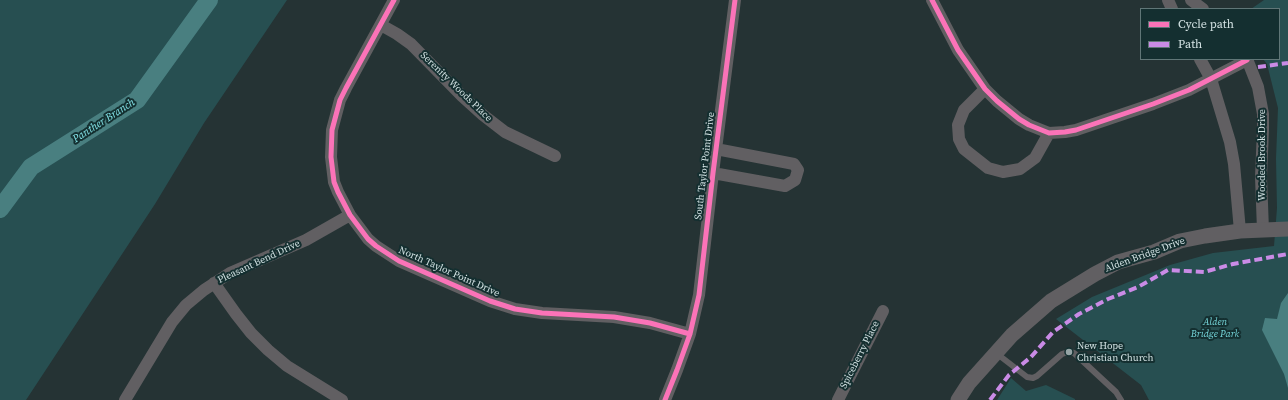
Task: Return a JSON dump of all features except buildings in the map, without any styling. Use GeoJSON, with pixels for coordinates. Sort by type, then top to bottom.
{"type":"FeatureCollection","features":[{"type":"Feature","properties":{"kind":"street"},"geometry":{"type":"LineString","coordinates":[[381,25],[394,0]]}},
{"type":"Feature","properties":{"kind":"street","name":"South Taylor Point Drive"},"geometry":{"type":"LineString","coordinates":[[664,400],[690,334],[699,295],[712,173],[736,0]]}},
{"type":"Feature","properties":{"kind":"street"},"geometry":{"type":"LineString","coordinates":[[932,0],[958,50],[985,89],[1019,119],[1029,125],[1049,132],[1076,130],[1153,104],[1211,79],[1247,60]]}},
{"type":"Feature","properties":{"kind":"street"},"geometry":{"type":"LineString","coordinates":[[1191,0],[1202,8]]}},
{"type":"Feature","properties":{"kind":"street","name":"Serenity Woods Place"},"geometry":{"type":"LineString","coordinates":[[381,25],[411,44],[462,96],[505,132],[555,156]]}},
{"type":"Feature","properties":{"kind":"street","name":"North Taylor Point Drive"},"geometry":{"type":"LineString","coordinates":[[381,25],[340,100],[332,130],[331,157],[334,182],[350,215],[368,239],[387,254],[399,261],[490,301],[515,309],[530,312],[614,316],[650,323],[690,334]]}},
{"type":"Feature","properties":{"kind":"street"},"geometry":{"type":"LineString","coordinates":[[1201,60],[1211,79],[1230,142],[1240,231]]}},
{"type":"Feature","properties":{"kind":"street","name":"Wooded Brook Drive"},"geometry":{"type":"LineString","coordinates":[[1247,60],[1258,87],[1263,114],[1264,129],[1261,177],[1263,230]]}},
{"type":"Feature","properties":{"kind":"street"},"geometry":{"type":"LineString","coordinates":[[985,89],[964,110],[958,125],[959,139],[964,149],[988,168],[1004,172],[1020,168],[1035,158],[1049,132]]}},
{"type":"Feature","properties":{"kind":"street"},"geometry":{"type":"LineString","coordinates":[[712,173],[785,186],[796,180],[798,170],[794,164],[716,149]]}},
{"type":"Feature","properties":{"kind":"street","name":"Pleasant Bend Drive"},"geometry":{"type":"LineString","coordinates":[[125,400],[172,322],[186,305],[214,283],[230,273],[306,240],[350,215]]}},
{"type":"Feature","properties":{"kind":"street","name":"Alden Bridge Drive"},"geometry":{"type":"LineString","coordinates":[[958,400],[969,383],[1012,335],[1036,313],[1073,287],[1118,262],[1154,252],[1180,241],[1240,231],[1288,229]]}},
{"type":"Feature","properties":{"kind":"street"},"geometry":{"type":"LineString","coordinates":[[214,283],[247,329],[268,350],[287,366],[342,400]]}},
{"type":"Feature","properties":{"kind":"street","name":"Spiceberry Place"},"geometry":{"type":"LineString","coordinates":[[838,400],[883,311]]}},
{"type":"Feature","properties":{"kind":"lane"},"geometry":{"type":"LineString","coordinates":[[996,353],[1027,377],[1032,378],[1037,376],[1060,355],[1066,352],[1072,352],[1076,354],[1116,392],[1121,400]]}},
{"type":"Feature","properties":{"kind":"green space"},"geometry":{"type":"Polygon","coordinates":[[[0,0],[287,0],[204,123],[155,204],[26,400],[0,400],[0,0]]]}},
{"type":"Feature","properties":{"kind":"green space","name":"Alden Bridge Park"},"geometry":{"type":"Polygon","coordinates":[[[1264,0],[1288,0],[1288,400],[1149,400],[1141,385],[1056,319],[1092,297],[1170,265],[1213,253],[1274,246],[1277,208],[1276,159],[1278,108],[1267,64],[1264,60],[1280,60],[1280,8],[1252,8],[1264,0]]]}},
{"type":"Feature","properties":{"kind":"green space"},"geometry":{"type":"Polygon","coordinates":[[[1011,378],[1026,391],[1046,385],[1075,400],[997,400],[1011,378]]]}},
{"type":"Feature","properties":{"kind":"shaded area"},"geometry":{"type":"Polygon","coordinates":[[[1288,293],[1288,388],[1284,374],[1262,330],[1265,318],[1277,319],[1281,303],[1288,293]]]}},
{"type":"Feature","properties":{"kind":"waterway","name":"Panther Branch"},"geometry":{"type":"LineString","coordinates":[[0,209],[31,167],[137,100],[209,0]]}},
{"type":"Feature","properties":{"kind":"marked path"},"geometry":{"type":"LineString","coordinates":[[1258,67],[1288,63]]}},
{"type":"Feature","properties":{"kind":"marked path"},"geometry":{"type":"LineString","coordinates":[[990,400],[1009,375],[1031,357],[1053,332],[1079,314],[1108,299],[1138,287],[1168,270],[1204,272],[1233,264],[1288,254]]}},
{"type":"Feature","properties":{"kind":"cycle path"},"geometry":{"type":"LineString","coordinates":[[394,0],[340,100],[332,130],[331,157],[334,182],[350,215],[368,239],[399,261],[490,301],[515,309],[542,313],[614,317],[650,323],[690,334]]}},
{"type":"Feature","properties":{"kind":"cycle path"},"geometry":{"type":"LineString","coordinates":[[665,400],[690,334],[699,295],[735,0]]}},
{"type":"Feature","properties":{"kind":"cycle path"},"geometry":{"type":"LineString","coordinates":[[932,0],[958,50],[985,89],[1019,119],[1029,125],[1049,133],[1076,130],[1153,104],[1189,90],[1247,60]]}},
{"type":"Feature","properties":{"kind":"place","name":"New Hope Christian Church"},"geometry":{"type":"Point","coordinates":[1069,352]}}]}
